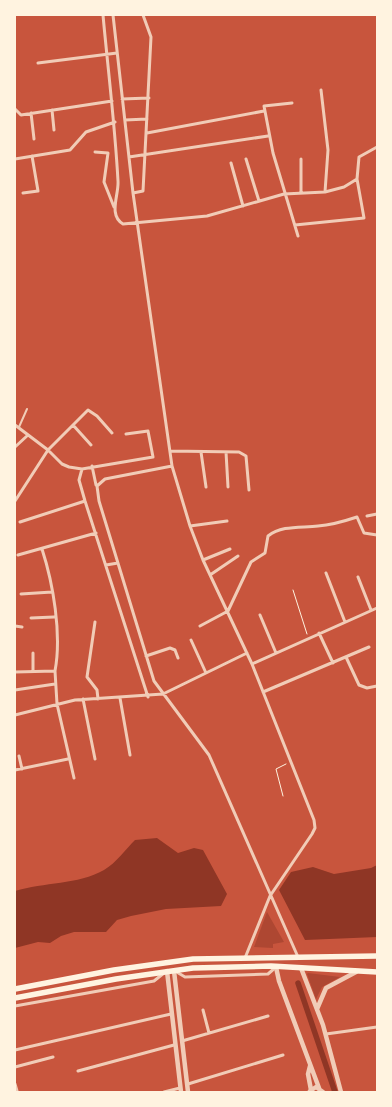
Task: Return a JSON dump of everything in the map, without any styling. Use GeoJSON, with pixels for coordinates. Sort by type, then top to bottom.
{"type":"FeatureCollection","features":[{"type":"Feature","properties":{"kind":"highway"},"geometry":{"type":"LineString","coordinates":[[15,989],[154,964],[193,959],[299,959],[377,956]]}},
{"type":"Feature","properties":{"kind":"highway"},"geometry":{"type":"LineString","coordinates":[[15,998],[116,979],[174,971],[276,967],[377,972]]}},
{"type":"Feature","properties":{"kind":"street"},"geometry":{"type":"LineString","coordinates":[[102,15],[115,122],[119,189],[115,210]]}},
{"type":"Feature","properties":{"kind":"street"},"geometry":{"type":"LineString","coordinates":[[114,15],[133,193],[172,466],[190,526],[203,560],[264,692],[314,820],[315,828],[270,896],[246,958]]}},
{"type":"Feature","properties":{"kind":"street"},"geometry":{"type":"LineString","coordinates":[[133,193],[143,191],[146,156],[151,37],[143,15]]}},
{"type":"Feature","properties":{"kind":"street"},"geometry":{"type":"LineString","coordinates":[[38,63],[117,53]]}},
{"type":"Feature","properties":{"kind":"street"},"geometry":{"type":"LineString","coordinates":[[321,90],[328,150],[325,192]]}},
{"type":"Feature","properties":{"kind":"street"},"geometry":{"type":"LineString","coordinates":[[122,99],[149,98]]}},
{"type":"Feature","properties":{"kind":"street"},"geometry":{"type":"LineString","coordinates":[[15,109],[21,115],[112,102]]}},
{"type":"Feature","properties":{"kind":"street"},"geometry":{"type":"LineString","coordinates":[[292,103],[264,106],[264,111],[268,136],[298,236]]}},
{"type":"Feature","properties":{"kind":"street"},"geometry":{"type":"LineString","coordinates":[[52,110],[54,130]]}},
{"type":"Feature","properties":{"kind":"street"},"geometry":{"type":"LineString","coordinates":[[147,132],[264,111]]}},
{"type":"Feature","properties":{"kind":"street"},"geometry":{"type":"LineString","coordinates":[[31,113],[34,139]]}},
{"type":"Feature","properties":{"kind":"street"},"geometry":{"type":"LineString","coordinates":[[125,120],[147,119]]}},
{"type":"Feature","properties":{"kind":"street"},"geometry":{"type":"LineString","coordinates":[[15,159],[70,150],[86,132],[115,122]]}},
{"type":"Feature","properties":{"kind":"street"},"geometry":{"type":"LineString","coordinates":[[129,157],[146,156],[268,136]]}},
{"type":"Feature","properties":{"kind":"street"},"geometry":{"type":"LineString","coordinates":[[294,225],[364,218],[357,179],[359,157],[377,147]]}},
{"type":"Feature","properties":{"kind":"street"},"geometry":{"type":"LineString","coordinates":[[95,152],[108,153],[104,182],[119,222],[123,224],[207,216],[284,194],[325,192],[344,187],[357,179]]}},
{"type":"Feature","properties":{"kind":"street"},"geometry":{"type":"LineString","coordinates":[[23,194],[38,191],[32,156]]}},
{"type":"Feature","properties":{"kind":"street"},"geometry":{"type":"LineString","coordinates":[[246,158],[259,201]]}},
{"type":"Feature","properties":{"kind":"street"},"geometry":{"type":"LineString","coordinates":[[301,159],[302,193]]}},
{"type":"Feature","properties":{"kind":"street"},"geometry":{"type":"LineString","coordinates":[[231,163],[242,206]]}},
{"type":"Feature","properties":{"kind":"street"},"geometry":{"type":"LineString","coordinates":[[15,501],[48,450],[88,410],[98,416],[112,433]]}},
{"type":"Feature","properties":{"kind":"street"},"geometry":{"type":"LineString","coordinates":[[73,425],[91,446]]}},
{"type":"Feature","properties":{"kind":"street"},"geometry":{"type":"LineString","coordinates":[[17,426],[48,450],[62,464],[82,469],[153,457],[148,431],[126,434]]}},
{"type":"Feature","properties":{"kind":"street"},"geometry":{"type":"LineString","coordinates":[[15,447],[28,435]]}},
{"type":"Feature","properties":{"kind":"street"},"geometry":{"type":"LineString","coordinates":[[170,451],[239,452],[246,456],[249,490]]}},
{"type":"Feature","properties":{"kind":"street"},"geometry":{"type":"LineString","coordinates":[[201,452],[206,487]]}},
{"type":"Feature","properties":{"kind":"street"},"geometry":{"type":"LineString","coordinates":[[226,452],[228,487]]}},
{"type":"Feature","properties":{"kind":"street"},"geometry":{"type":"LineString","coordinates":[[92,466],[97,484],[98,501],[154,681],[210,755],[299,959]]}},
{"type":"Feature","properties":{"kind":"street"},"geometry":{"type":"LineString","coordinates":[[97,484],[105,479],[172,466]]}},
{"type":"Feature","properties":{"kind":"street"},"geometry":{"type":"LineString","coordinates":[[82,469],[79,480],[85,501],[148,696]]}},
{"type":"Feature","properties":{"kind":"street"},"geometry":{"type":"LineString","coordinates":[[20,522],[85,501]]}},
{"type":"Feature","properties":{"kind":"street"},"geometry":{"type":"LineString","coordinates":[[367,516],[377,514]]}},
{"type":"Feature","properties":{"kind":"street"},"geometry":{"type":"LineString","coordinates":[[200,626],[228,611],[251,562],[265,553],[268,536],[273,532],[282,528],[338,523],[358,517],[364,533],[377,535]]}},
{"type":"Feature","properties":{"kind":"street"},"geometry":{"type":"LineString","coordinates":[[190,526],[227,521]]}},
{"type":"Feature","properties":{"kind":"street"},"geometry":{"type":"LineString","coordinates":[[18,555],[96,533]]}},
{"type":"Feature","properties":{"kind":"street"},"geometry":{"type":"LineString","coordinates":[[42,548],[51,575],[58,650],[55,671],[57,704],[68,759],[74,778]]}},
{"type":"Feature","properties":{"kind":"street"},"geometry":{"type":"LineString","coordinates":[[203,560],[230,549]]}},
{"type":"Feature","properties":{"kind":"street"},"geometry":{"type":"LineString","coordinates":[[210,575],[238,556]]}},
{"type":"Feature","properties":{"kind":"street"},"geometry":{"type":"LineString","coordinates":[[106,566],[118,563]]}},
{"type":"Feature","properties":{"kind":"street"},"geometry":{"type":"LineString","coordinates":[[326,573],[345,622]]}},
{"type":"Feature","properties":{"kind":"street"},"geometry":{"type":"LineString","coordinates":[[358,577],[372,610]]}},
{"type":"Feature","properties":{"kind":"street"},"geometry":{"type":"LineString","coordinates":[[21,594],[52,592]]}},
{"type":"Feature","properties":{"kind":"street"},"geometry":{"type":"LineString","coordinates":[[252,664],[308,637],[377,608]]}},
{"type":"Feature","properties":{"kind":"street"},"geometry":{"type":"LineString","coordinates":[[260,615],[276,653]]}},
{"type":"Feature","properties":{"kind":"street"},"geometry":{"type":"LineString","coordinates":[[31,618],[54,617]]}},
{"type":"Feature","properties":{"kind":"street"},"geometry":{"type":"LineString","coordinates":[[95,622],[87,677],[97,690],[98,699]]}},
{"type":"Feature","properties":{"kind":"street"},"geometry":{"type":"LineString","coordinates":[[15,626],[22,627]]}},
{"type":"Feature","properties":{"kind":"street"},"geometry":{"type":"LineString","coordinates":[[319,633],[333,663]]}},
{"type":"Feature","properties":{"kind":"street"},"geometry":{"type":"LineString","coordinates":[[191,640],[206,673]]}},
{"type":"Feature","properties":{"kind":"street"},"geometry":{"type":"LineString","coordinates":[[264,692],[369,647]]}},
{"type":"Feature","properties":{"kind":"street"},"geometry":{"type":"LineString","coordinates":[[146,656],[170,648],[175,650],[178,658]]}},
{"type":"Feature","properties":{"kind":"street"},"geometry":{"type":"LineString","coordinates":[[33,653],[33,671]]}},
{"type":"Feature","properties":{"kind":"street"},"geometry":{"type":"LineString","coordinates":[[15,716],[83,699],[163,694],[246,653]]}},
{"type":"Feature","properties":{"kind":"street"},"geometry":{"type":"LineString","coordinates":[[346,657],[359,685],[367,688],[377,686]]}},
{"type":"Feature","properties":{"kind":"street"},"geometry":{"type":"LineString","coordinates":[[15,672],[55,671]]}},
{"type":"Feature","properties":{"kind":"street"},"geometry":{"type":"LineString","coordinates":[[15,690],[55,684]]}},
{"type":"Feature","properties":{"kind":"street"},"geometry":{"type":"LineString","coordinates":[[120,698],[130,755]]}},
{"type":"Feature","properties":{"kind":"street"},"geometry":{"type":"LineString","coordinates":[[83,699],[94,759]]}},
{"type":"Feature","properties":{"kind":"street"},"geometry":{"type":"LineString","coordinates":[[19,756],[22,769]]}},
{"type":"Feature","properties":{"kind":"street"},"geometry":{"type":"LineString","coordinates":[[15,770],[68,759]]}},
{"type":"Feature","properties":{"kind":"street"},"geometry":{"type":"LineString","coordinates":[[276,967],[279,981],[310,1066],[319,1088],[323,1092]]}},
{"type":"Feature","properties":{"kind":"street"},"geometry":{"type":"LineString","coordinates":[[301,968],[326,1034],[341,1092]]}},
{"type":"Feature","properties":{"kind":"street"},"geometry":{"type":"LineString","coordinates":[[174,971],[188,1092]]}},
{"type":"Feature","properties":{"kind":"street"},"geometry":{"type":"LineString","coordinates":[[15,1006],[154,981],[167,972],[180,1090],[164,1092]]}},
{"type":"Feature","properties":{"kind":"street"},"geometry":{"type":"LineString","coordinates":[[317,1009],[326,988],[356,972]]}},
{"type":"Feature","properties":{"kind":"street"},"geometry":{"type":"LineString","coordinates":[[169,990],[176,989]]}},
{"type":"Feature","properties":{"kind":"street"},"geometry":{"type":"LineString","coordinates":[[203,1010],[209,1033]]}},
{"type":"Feature","properties":{"kind":"street"},"geometry":{"type":"LineString","coordinates":[[15,1050],[171,1014]]}},
{"type":"Feature","properties":{"kind":"street"},"geometry":{"type":"LineString","coordinates":[[182,1041],[268,1016]]}},
{"type":"Feature","properties":{"kind":"street"},"geometry":{"type":"LineString","coordinates":[[326,1034],[377,1027]]}},
{"type":"Feature","properties":{"kind":"street"},"geometry":{"type":"LineString","coordinates":[[78,1070],[174,1045]]}},
{"type":"Feature","properties":{"kind":"street"},"geometry":{"type":"LineString","coordinates":[[188,1084],[282,1055]]}},
{"type":"Feature","properties":{"kind":"street"},"geometry":{"type":"LineString","coordinates":[[15,1067],[53,1057]]}},
{"type":"Feature","properties":{"kind":"street"},"geometry":{"type":"LineString","coordinates":[[310,1066],[308,1074],[310,1091],[319,1088]]}},
{"type":"Feature","properties":{"kind":"street"},"geometry":{"type":"LineString","coordinates":[[15,1084],[16,1091]]}},
{"type":"Feature","properties":{"kind":"lane"},"geometry":{"type":"LineString","coordinates":[[17,426],[27,409]]}},
{"type":"Feature","properties":{"kind":"path"},"geometry":{"type":"LineString","coordinates":[[293,590],[308,637]]}},
{"type":"Feature","properties":{"kind":"path"},"geometry":{"type":"LineString","coordinates":[[283,796],[276,769],[291,761]]}},
{"type":"Feature","properties":{"kind":"shaded area"},"geometry":{"type":"Polygon","coordinates":[[[157,838],[178,853],[194,848],[203,850],[227,894],[221,906],[166,909],[131,916],[117,920],[106,932],[74,932],[61,936],[50,943],[38,942],[15,948],[15,891],[72,881],[94,875],[113,864],[135,840],[157,838]]]}},
{"type":"Feature","properties":{"kind":"shaded area"},"geometry":{"type":"Polygon","coordinates":[[[377,865],[377,937],[305,940],[279,890],[291,872],[313,867],[334,874],[371,868],[377,865]]]}},
{"type":"Feature","properties":{"kind":"shaded area"},"geometry":{"type":"Polygon","coordinates":[[[267,912],[284,942],[273,944],[273,948],[254,947],[267,912]]]}},
{"type":"Feature","properties":{"kind":"shaded area"},"geometry":{"type":"Polygon","coordinates":[[[307,974],[340,977],[322,987],[316,999],[307,974]]]}},
{"type":"Feature","properties":{"kind":"waterway"},"geometry":{"type":"LineString","coordinates":[[298,983],[335,1092]]}}]}
